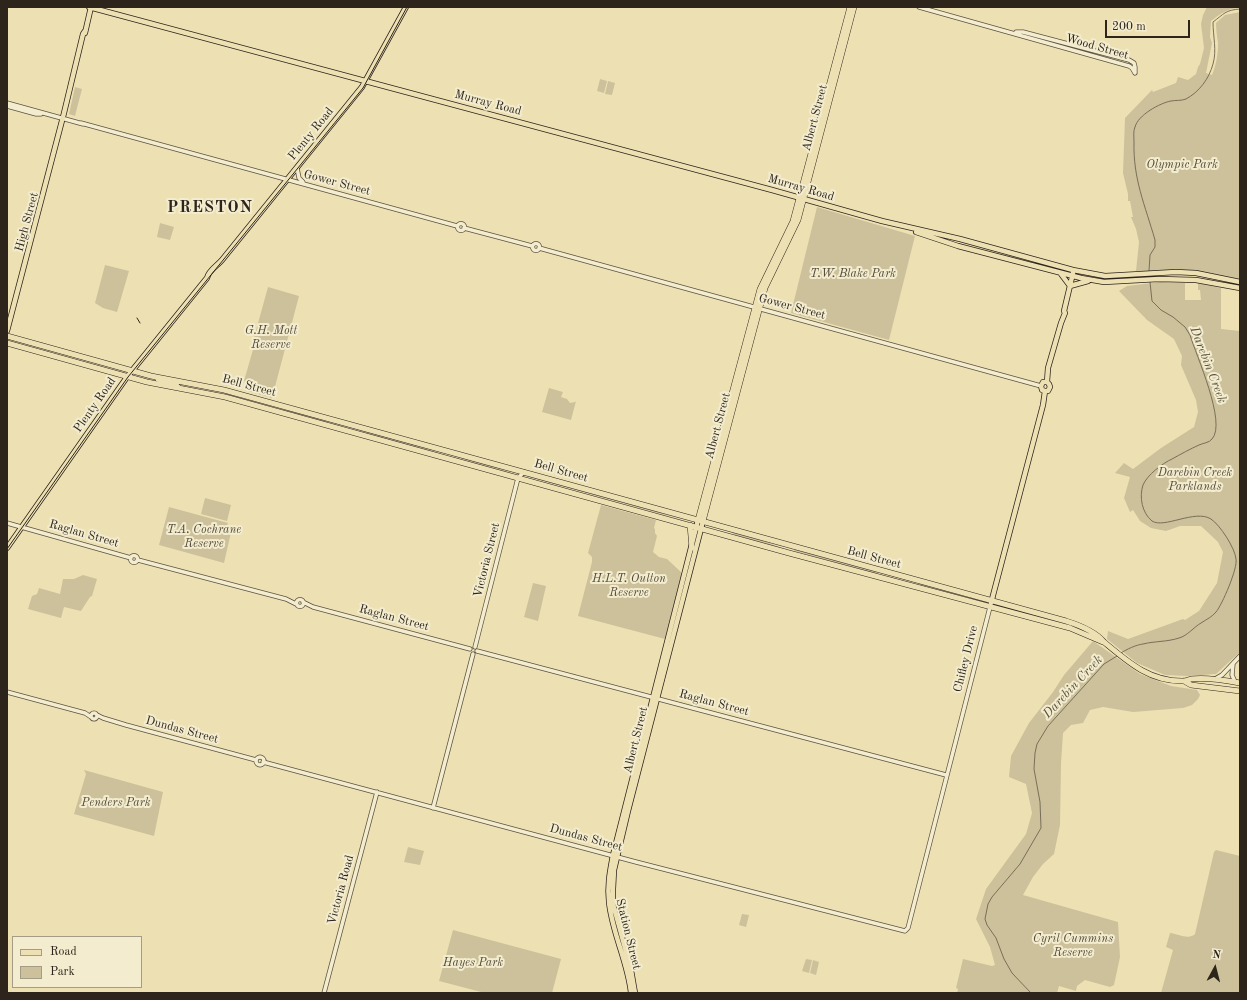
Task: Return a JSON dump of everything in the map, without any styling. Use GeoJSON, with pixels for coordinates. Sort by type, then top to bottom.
{"type":"FeatureCollection","features":[{"type":"Feature","properties":{"kind":"highway","name":"Albert Street"},"geometry":{"type":"LineString","coordinates":[[701,520],[757,309],[791,230],[798,220],[802,198],[842,45],[850,7]]}},
{"type":"Feature","properties":{"kind":"highway","name":"Albert Street"},"geometry":{"type":"LineString","coordinates":[[842,45],[854,7]]}},
{"type":"Feature","properties":{"kind":"highway","name":"Bell Street"},"geometry":{"type":"LineString","coordinates":[[7,336],[155,377],[224,390],[524,471],[1073,623],[1100,637],[1104,642],[1143,672],[1157,677],[1184,681],[1191,685],[1240,691]]}},
{"type":"Feature","properties":{"kind":"highway","name":"Bell Street"},"geometry":{"type":"LineString","coordinates":[[7,343],[127,377],[220,396],[789,553],[1070,628],[1104,642]]}},
{"type":"Feature","properties":{"kind":"highway"},"geometry":{"type":"LineString","coordinates":[[155,377],[178,388],[187,382]]}},
{"type":"Feature","properties":{"kind":"highway"},"geometry":{"type":"LineString","coordinates":[[654,508],[662,518]]}},
{"type":"Feature","properties":{"kind":"highway"},"geometry":{"type":"LineString","coordinates":[[690,525],[692,548]]}},
{"type":"Feature","properties":{"kind":"highway"},"geometry":{"type":"LineString","coordinates":[[789,553],[790,545]]}},
{"type":"Feature","properties":{"kind":"highway"},"geometry":{"type":"LineString","coordinates":[[879,577],[881,570]]}},
{"type":"Feature","properties":{"kind":"highway"},"geometry":{"type":"LineString","coordinates":[[914,586],[916,580]]}},
{"type":"Feature","properties":{"kind":"highway","name":"Bell Street"},"geometry":{"type":"LineString","coordinates":[[1184,681],[1190,679],[1213,679],[1238,683]]}},
{"type":"Feature","properties":{"kind":"main road","name":"Murray Road"},"geometry":{"type":"LineString","coordinates":[[90,7],[802,198],[882,221],[958,246],[1061,274],[1104,282],[1132,282],[1159,279],[1203,280],[1240,288]]}},
{"type":"Feature","properties":{"kind":"main road","name":"High Street"},"geometry":{"type":"LineString","coordinates":[[7,331],[81,52],[90,7]]}},
{"type":"Feature","properties":{"kind":"main road","name":"Plenty Road"},"geometry":{"type":"LineString","coordinates":[[7,548],[127,377],[207,278],[213,268],[218,264],[297,168],[366,81],[406,7]]}},
{"type":"Feature","properties":{"kind":"main road","name":"Murray Road"},"geometry":{"type":"LineString","coordinates":[[882,221],[960,239],[1073,270],[1105,276],[1131,276],[1176,272],[1196,273],[1240,282]]}},
{"type":"Feature","properties":{"kind":"main road"},"geometry":{"type":"LineString","coordinates":[[958,246],[960,239]]}},
{"type":"Feature","properties":{"kind":"main road"},"geometry":{"type":"LineString","coordinates":[[1046,382],[1042,383],[1040,386],[1042,390],[1048,391],[1050,387],[1046,382],[1048,368],[1062,320],[1065,315],[1064,311],[1073,270]]}},
{"type":"Feature","properties":{"kind":"main road"},"geometry":{"type":"LineString","coordinates":[[1061,274],[1070,286]]}},
{"type":"Feature","properties":{"kind":"main road"},"geometry":{"type":"LineString","coordinates":[[1131,276],[1132,282]]}},
{"type":"Feature","properties":{"kind":"main road"},"geometry":{"type":"LineString","coordinates":[[1070,286],[1083,282],[1095,281]]}},
{"type":"Feature","properties":{"kind":"main road","name":"Chifley Drive"},"geometry":{"type":"LineString","coordinates":[[990,607],[1043,405],[1045,391]]}},
{"type":"Feature","properties":{"kind":"main road","name":"Albert Street"},"geometry":{"type":"LineString","coordinates":[[615,856],[701,520]]}},
{"type":"Feature","properties":{"kind":"main road","name":"Albert Street"},"geometry":{"type":"LineString","coordinates":[[691,559],[692,548],[699,528]]}},
{"type":"Feature","properties":{"kind":"main road","name":"Station Street"},"geometry":{"type":"LineString","coordinates":[[615,856],[609,873],[609,903],[627,970],[631,993]]}},
{"type":"Feature","properties":{"kind":"main road","name":"Station Street"},"geometry":{"type":"LineString","coordinates":[[615,856],[614,904],[631,970],[635,993]]}},
{"type":"Feature","properties":{"kind":"street","name":"Wood Street"},"geometry":{"type":"LineString","coordinates":[[919,7],[1129,66],[1135,73],[1136,67],[1134,63],[1129,60],[1023,32],[1013,33]]}},
{"type":"Feature","properties":{"kind":"street"},"geometry":{"type":"LineString","coordinates":[[1113,56],[1112,58],[1115,62]]}},
{"type":"Feature","properties":{"kind":"street"},"geometry":{"type":"LineString","coordinates":[[1129,66],[1134,63]]}},
{"type":"Feature","properties":{"kind":"street"},"geometry":{"type":"LineString","coordinates":[[7,103],[37,111],[42,114]]}},
{"type":"Feature","properties":{"kind":"street"},"geometry":{"type":"LineString","coordinates":[[7,106],[36,114],[42,114]]}},
{"type":"Feature","properties":{"kind":"street","name":"Gower Street"},"geometry":{"type":"LineString","coordinates":[[42,114],[112,130],[164,146],[457,226],[462,224],[464,228],[532,246],[537,244],[539,248],[1040,386]]}},
{"type":"Feature","properties":{"kind":"street"},"geometry":{"type":"LineString","coordinates":[[297,168],[299,178],[306,184]]}},
{"type":"Feature","properties":{"kind":"street"},"geometry":{"type":"LineString","coordinates":[[518,478],[524,471]]}},
{"type":"Feature","properties":{"kind":"street","name":"Victoria Street"},"geometry":{"type":"LineString","coordinates":[[475,647],[518,478]]}},
{"type":"Feature","properties":{"kind":"street","name":"Raglan Street"},"geometry":{"type":"LineString","coordinates":[[7,523],[131,558],[135,555],[138,557],[138,560],[297,602],[301,600],[303,604],[470,649]]}},
{"type":"Feature","properties":{"kind":"street","name":"Chifley Drive"},"geometry":{"type":"LineString","coordinates":[[905,931],[908,928],[990,607]]}},
{"type":"Feature","properties":{"kind":"street"},"geometry":{"type":"LineString","coordinates":[[433,808],[473,654],[477,651],[475,647],[470,649],[473,654]]}},
{"type":"Feature","properties":{"kind":"street","name":"Raglan Street"},"geometry":{"type":"LineString","coordinates":[[477,651],[946,775]]}},
{"type":"Feature","properties":{"kind":"street"},"geometry":{"type":"LineString","coordinates":[[1213,679],[1222,675],[1240,656]]}},
{"type":"Feature","properties":{"kind":"street"},"geometry":{"type":"LineString","coordinates":[[1233,664],[1233,679],[1238,683]]}},
{"type":"Feature","properties":{"kind":"street","name":"Dundas Street"},"geometry":{"type":"LineString","coordinates":[[7,692],[92,715],[93,719],[97,717],[103,718],[256,760],[256,763],[259,765],[264,762],[615,856],[905,931]]}},
{"type":"Feature","properties":{"kind":"street","name":"Victoria Road"},"geometry":{"type":"LineString","coordinates":[[324,993],[377,792]]}},
{"type":"Feature","properties":{"kind":"green space","name":"Olympic Park"},"geometry":{"type":"Polygon","coordinates":[[[1207,7],[1240,7],[1224,12],[1211,21],[1210,37],[1212,43],[1206,73],[1212,75],[1218,52],[1216,23],[1225,15],[1240,12],[1240,281],[1173,271],[1136,271],[1139,242],[1131,217],[1133,217],[1130,201],[1128,201],[1128,194],[1123,173],[1125,118],[1152,90],[1153,92],[1176,83],[1178,77],[1188,80],[1196,74],[1204,48],[1201,24],[1207,7]]]}},
{"type":"Feature","properties":{"kind":"green space"},"geometry":{"type":"Polygon","coordinates":[[[600,79],[607,81],[604,93],[597,91],[600,79]]]}},
{"type":"Feature","properties":{"kind":"green space"},"geometry":{"type":"Polygon","coordinates":[[[608,81],[615,83],[612,95],[605,94],[608,81]]]}},
{"type":"Feature","properties":{"kind":"green space"},"geometry":{"type":"Polygon","coordinates":[[[75,87],[82,89],[75,116],[69,114],[75,87]]]}},
{"type":"Feature","properties":{"kind":"green space","name":"T.W. Blake Park"},"geometry":{"type":"Polygon","coordinates":[[[817,207],[915,236],[889,340],[791,313],[817,207]]]}},
{"type":"Feature","properties":{"kind":"green space"},"geometry":{"type":"Polygon","coordinates":[[[160,223],[174,227],[170,240],[157,237],[160,223]]]}},
{"type":"Feature","properties":{"kind":"green space"},"geometry":{"type":"Polygon","coordinates":[[[105,265],[129,271],[117,312],[103,308],[95,303],[105,265]]]}},
{"type":"Feature","properties":{"kind":"green space","name":"Darebin Creek Parklands"},"geometry":{"type":"Polygon","coordinates":[[[1161,282],[1185,283],[1185,300],[1201,300],[1200,290],[1198,290],[1198,283],[1221,288],[1221,329],[1240,331],[1240,652],[1216,674],[1187,676],[1165,675],[1137,663],[1107,639],[1108,631],[1128,639],[1183,619],[1185,620],[1199,611],[1217,583],[1223,552],[1218,542],[1201,526],[1180,526],[1166,531],[1151,528],[1140,521],[1133,510],[1130,512],[1124,498],[1130,477],[1115,473],[1124,463],[1133,469],[1161,448],[1194,427],[1198,412],[1196,400],[1181,365],[1182,356],[1174,339],[1147,320],[1119,291],[1127,286],[1161,282]]]}},
{"type":"Feature","properties":{"kind":"green space","name":"G.H. Mott Reserve"},"geometry":{"type":"Polygon","coordinates":[[[268,287],[299,296],[272,398],[244,390],[246,382],[244,381],[254,346],[252,345],[268,287]]]}},
{"type":"Feature","properties":{"kind":"green space"},"geometry":{"type":"Polygon","coordinates":[[[549,388],[563,392],[561,397],[567,399],[570,403],[576,401],[571,420],[542,412],[549,388]]]}},
{"type":"Feature","properties":{"kind":"green space"},"geometry":{"type":"Polygon","coordinates":[[[277,407],[325,420],[329,423],[341,426],[300,416],[277,407]]]}},
{"type":"Feature","properties":{"kind":"green space"},"geometry":{"type":"Polygon","coordinates":[[[350,427],[416,445],[442,454],[372,435],[350,427]]]}},
{"type":"Feature","properties":{"kind":"green space"},"geometry":{"type":"Polygon","coordinates":[[[449,454],[483,463],[515,474],[471,462],[449,454]]]}},
{"type":"Feature","properties":{"kind":"green space"},"geometry":{"type":"Polygon","coordinates":[[[526,475],[651,508],[666,515],[693,523],[528,477],[526,475]]]}},
{"type":"Feature","properties":{"kind":"green space"},"geometry":{"type":"Polygon","coordinates":[[[205,498],[231,505],[227,521],[201,514],[205,498]]]}},
{"type":"Feature","properties":{"kind":"green space","name":"H.L.T. Oulton Reserve"},"geometry":{"type":"Polygon","coordinates":[[[601,505],[656,520],[654,528],[657,536],[653,552],[659,557],[667,559],[682,573],[665,639],[578,616],[592,562],[592,557],[588,553],[601,505]]]}},
{"type":"Feature","properties":{"kind":"green space","name":"T.A. Cochrane Reserve"},"geometry":{"type":"Polygon","coordinates":[[[169,507],[228,523],[225,531],[232,528],[224,563],[159,545],[169,507]]]}},
{"type":"Feature","properties":{"kind":"green space"},"geometry":{"type":"Polygon","coordinates":[[[729,531],[756,538],[787,550],[737,536],[729,531]]]}},
{"type":"Feature","properties":{"kind":"green space"},"geometry":{"type":"Polygon","coordinates":[[[794,549],[877,572],[877,574],[795,551],[794,549]]]}},
{"type":"Feature","properties":{"kind":"green space"},"geometry":{"type":"Polygon","coordinates":[[[83,575],[97,579],[92,596],[81,611],[64,607],[61,618],[28,609],[32,596],[37,594],[39,588],[60,594],[63,579],[74,579],[83,575]]]}},
{"type":"Feature","properties":{"kind":"green space"},"geometry":{"type":"Polygon","coordinates":[[[533,583],[546,586],[538,621],[524,617],[533,583]]]}},
{"type":"Feature","properties":{"kind":"green space"},"geometry":{"type":"Polygon","coordinates":[[[919,583],[951,591],[958,595],[920,585],[919,583]]]}},
{"type":"Feature","properties":{"kind":"green space"},"geometry":{"type":"Polygon","coordinates":[[[958,595],[987,603],[959,596],[958,595]]]}},
{"type":"Feature","properties":{"kind":"green space","name":"Cyril Cummins Reserve"},"geometry":{"type":"Polygon","coordinates":[[[1093,641],[1140,674],[1171,686],[1197,690],[1200,695],[1192,705],[1183,708],[1133,712],[1103,707],[1090,710],[1083,723],[1071,725],[1063,733],[1060,825],[1054,854],[1043,864],[1033,877],[1023,895],[1118,922],[1120,957],[1114,985],[1110,987],[1085,980],[1077,986],[1076,991],[1059,986],[1057,993],[957,993],[958,989],[956,988],[963,959],[992,966],[995,965],[990,947],[976,919],[986,889],[1026,834],[1032,813],[1026,784],[1009,777],[1011,756],[1029,723],[1064,675],[1093,641]]]}},
{"type":"Feature","properties":{"kind":"green space","name":"Penders Park"},"geometry":{"type":"Polygon","coordinates":[[[84,770],[163,792],[154,836],[74,814],[86,774],[84,770]]]}},
{"type":"Feature","properties":{"kind":"green space"},"geometry":{"type":"Polygon","coordinates":[[[408,847],[424,851],[420,865],[404,862],[408,847]]]}},
{"type":"Feature","properties":{"kind":"green space"},"geometry":{"type":"Polygon","coordinates":[[[1216,850],[1240,856],[1240,993],[1161,993],[1173,950],[1166,947],[1170,933],[1187,937],[1195,934],[1214,852],[1216,850]]]}},
{"type":"Feature","properties":{"kind":"green space"},"geometry":{"type":"Polygon","coordinates":[[[742,914],[749,915],[746,927],[739,925],[742,914]]]}},
{"type":"Feature","properties":{"kind":"green space","name":"Hayes Park"},"geometry":{"type":"Polygon","coordinates":[[[453,930],[561,959],[552,993],[485,993],[439,981],[453,930]]]}},
{"type":"Feature","properties":{"kind":"green space"},"geometry":{"type":"Polygon","coordinates":[[[806,959],[812,960],[809,973],[802,971],[806,959]]]}},
{"type":"Feature","properties":{"kind":"green space"},"geometry":{"type":"Polygon","coordinates":[[[813,960],[819,962],[816,975],[810,973],[813,960]]]}},
{"type":"Feature","properties":{"kind":"waterway","name":"Darebin Creek"},"geometry":{"type":"LineString","coordinates":[[1149,271],[1150,255],[1155,247],[1155,240],[1135,168],[1134,129],[1140,118],[1150,110],[1166,102],[1186,99],[1199,89],[1209,75],[1214,59],[1215,49],[1213,22],[1228,11],[1240,9]]}},
{"type":"Feature","properties":{"kind":"waterway","name":"Darebin Creek"},"geometry":{"type":"LineString","coordinates":[[1121,653],[1132,647],[1182,637],[1211,617],[1219,608],[1232,578],[1236,564],[1235,554],[1230,543],[1219,526],[1211,519],[1197,516],[1164,523],[1157,523],[1149,518],[1142,504],[1141,495],[1143,485],[1152,473],[1168,461],[1209,441],[1212,439],[1216,431],[1216,419],[1209,388],[1190,335],[1185,327],[1173,317],[1161,310],[1152,301],[1150,282]]}},
{"type":"Feature","properties":{"kind":"waterway","name":"Darebin Creek"},"geometry":{"type":"LineString","coordinates":[[1031,993],[1012,973],[1004,959],[996,938],[987,925],[985,919],[988,904],[992,897],[1020,864],[1041,828],[1040,802],[1034,769],[1037,744],[1048,726],[1104,664],[1117,656]]}},
{"type":"Feature","properties":{"kind":"tram line"},"geometry":{"type":"LineString","coordinates":[[7,549],[128,377],[363,88],[407,7]]}},
{"type":"Feature","properties":{"kind":"tram line"},"geometry":{"type":"LineString","coordinates":[[137,318],[140,323]]}},
{"type":"Feature","properties":{"kind":"district","name":"PRESTON"},"geometry":{"type":"Point","coordinates":[210,208]}}]}
